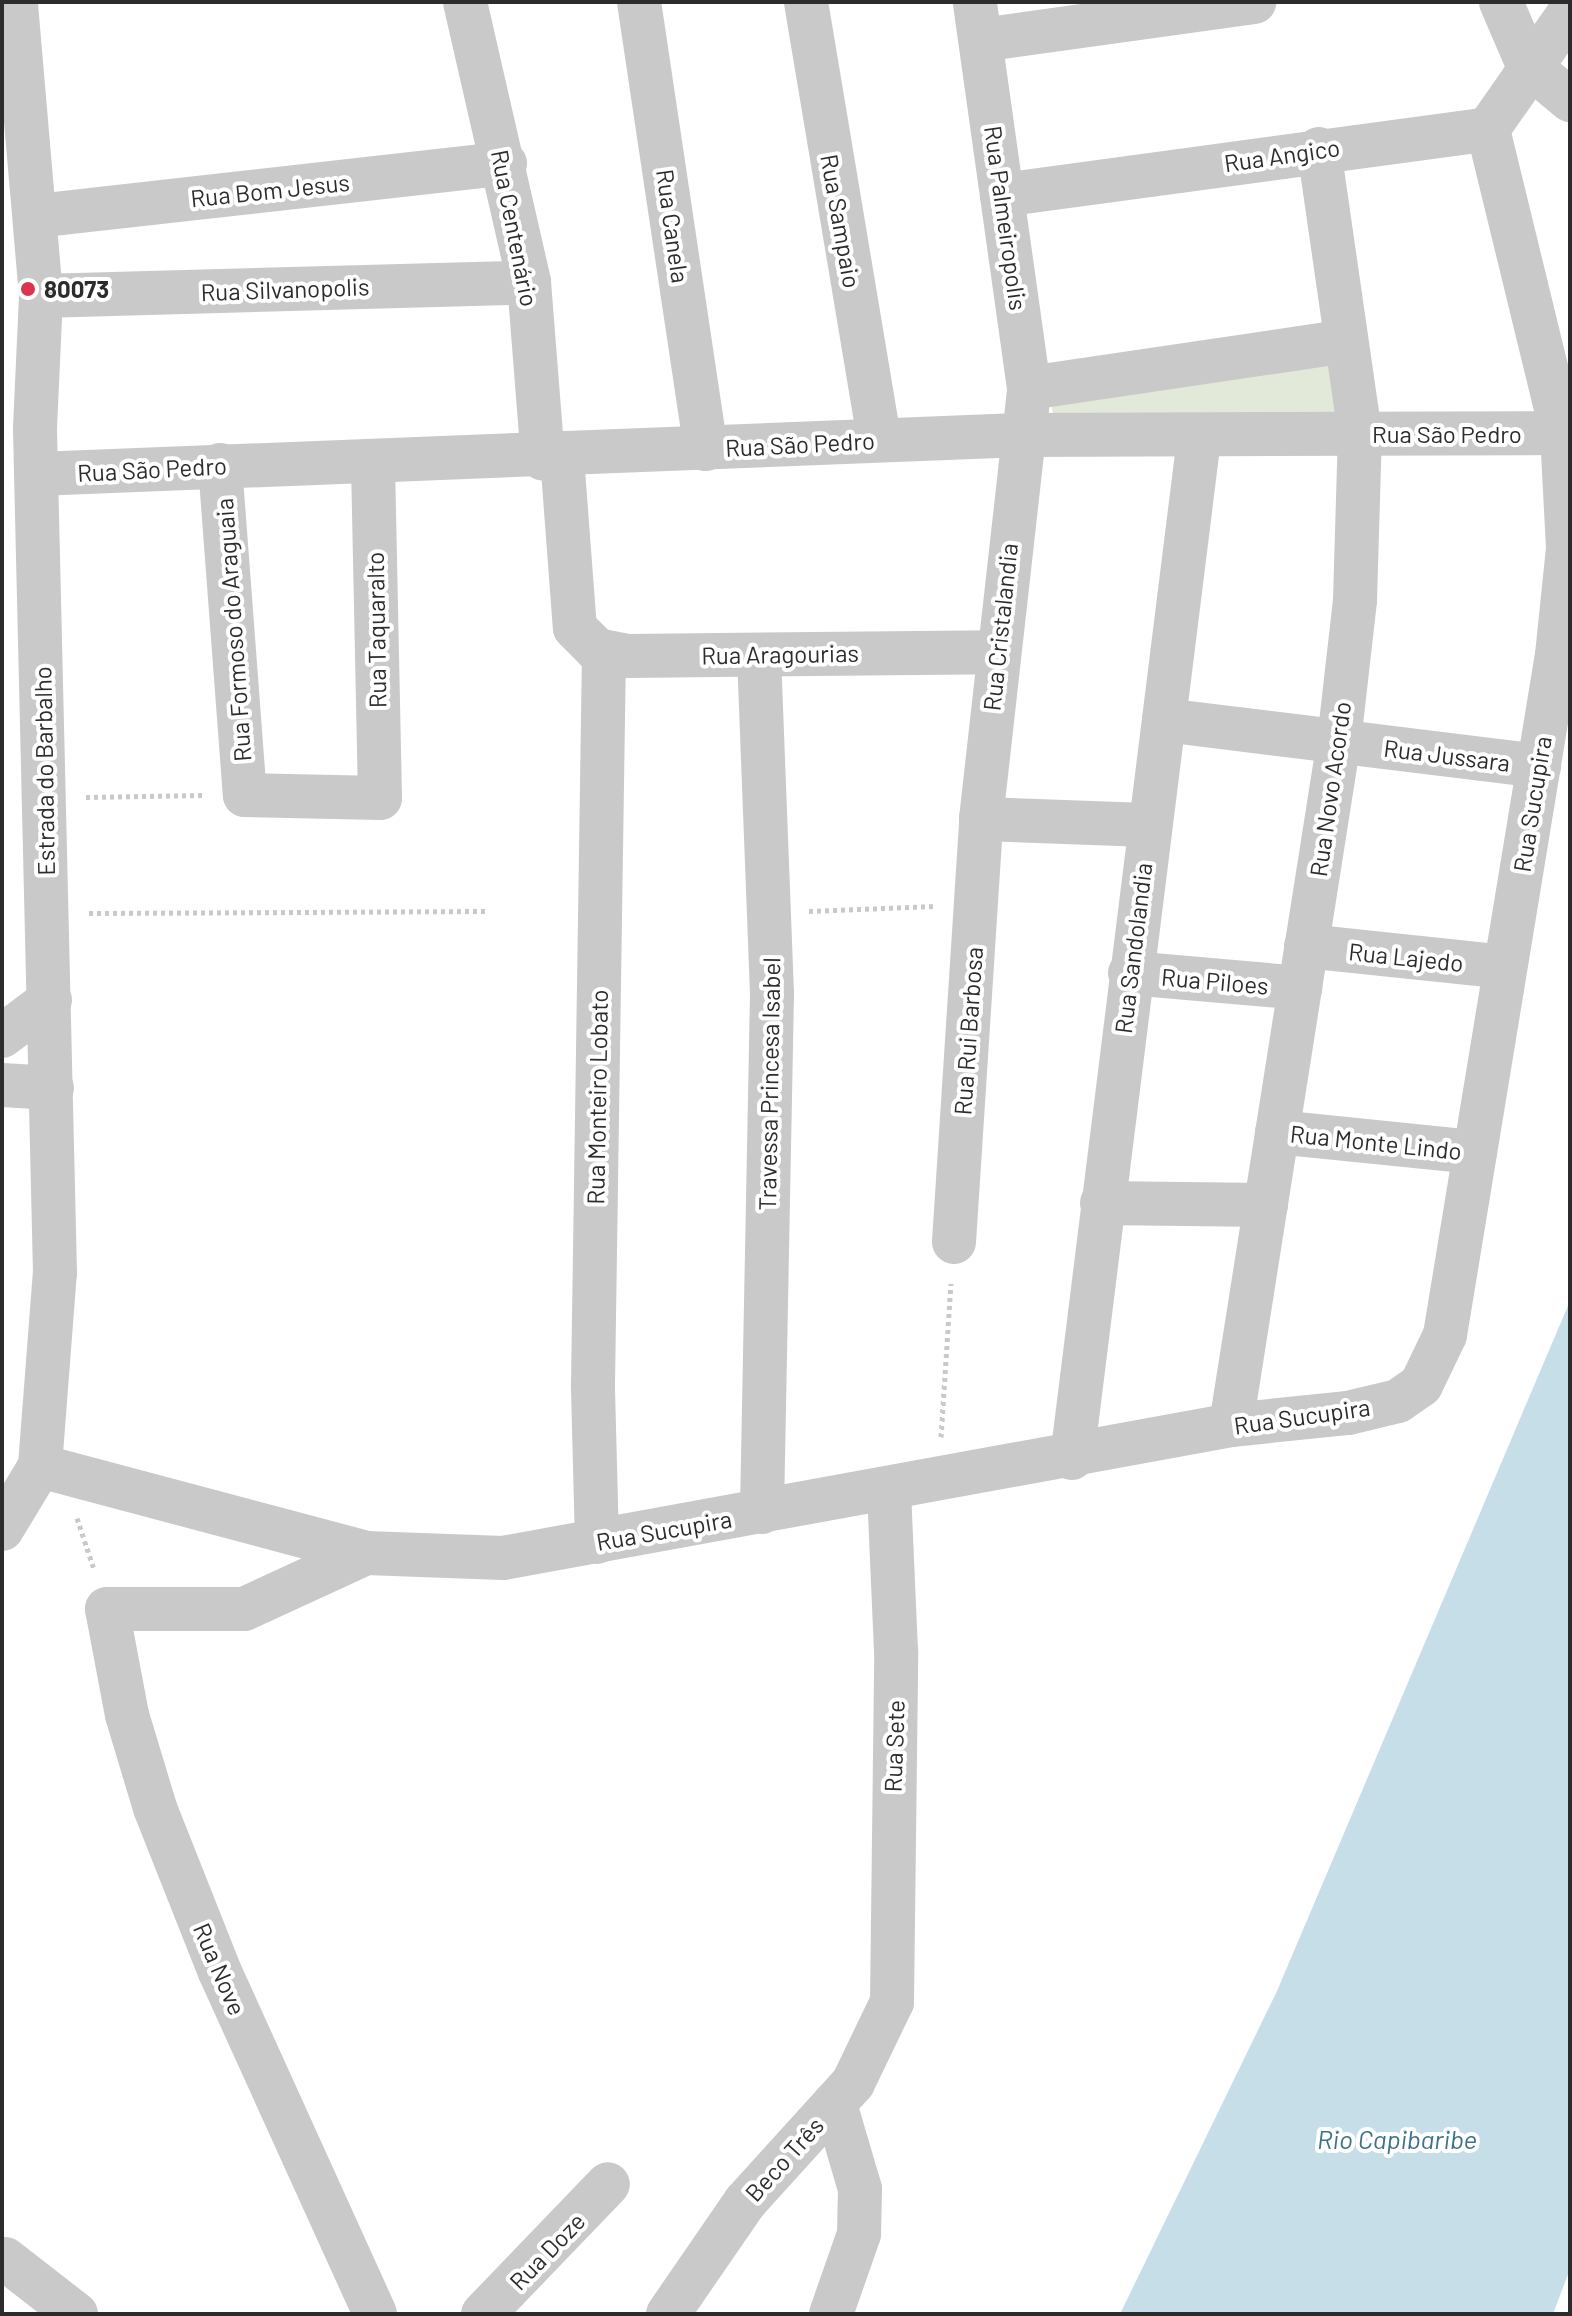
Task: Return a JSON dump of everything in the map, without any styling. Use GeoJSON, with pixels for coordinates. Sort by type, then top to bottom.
{"type":"FeatureCollection","features":[{"type":"Feature","properties":{"kind":"street","name":"Estrada do Barbalho"},"geometry":{"type":"LineString","coordinates":[[2,1529],[51,1471],[54,1316],[52,1088],[37,474],[19,428],[41,296],[16,2]]}},
{"type":"Feature","properties":{"kind":"street","name":"Rua Centenário"},"geometry":{"type":"LineString","coordinates":[[465,2],[505,163],[529,282],[553,457],[590,640]]}},
{"type":"Feature","properties":{"kind":"street","name":"Rua Canela"},"geometry":{"type":"LineString","coordinates":[[639,2],[706,449]]}},
{"type":"Feature","properties":{"kind":"street","name":"Rua Sampaio"},"geometry":{"type":"LineString","coordinates":[[806,2],[879,439]]}},
{"type":"Feature","properties":{"kind":"street"},"geometry":{"type":"LineString","coordinates":[[978,21],[1254,2]]}},
{"type":"Feature","properties":{"kind":"street"},"geometry":{"type":"LineString","coordinates":[[1501,2],[1528,65],[1570,100]]}},
{"type":"Feature","properties":{"kind":"street"},"geometry":{"type":"LineString","coordinates":[[1488,129],[1528,65],[1570,12]]}},
{"type":"Feature","properties":{"kind":"street","name":"Rua Palmeiropolis"},"geometry":{"type":"LineString","coordinates":[[978,21],[1029,388],[1023,435]]}},
{"type":"Feature","properties":{"kind":"street","name":"Rua Angico"},"geometry":{"type":"LineString","coordinates":[[1002,195],[1319,149],[1488,129]]}},
{"type":"Feature","properties":{"kind":"street","name":"Rua Sucupira"},"geometry":{"type":"LineString","coordinates":[[51,1471],[366,1553],[503,1558],[1072,1458],[1231,1425],[1348,1413],[1398,1401],[1421,1385],[1445,1335],[1539,766],[1568,548],[1562,433],[1488,129]]}},
{"type":"Feature","properties":{"kind":"street","name":"Rua Novo Acordo"},"geometry":{"type":"LineString","coordinates":[[1231,1425],[1339,741],[1355,600],[1360,434],[1342,342],[1319,149]]}},
{"type":"Feature","properties":{"kind":"street","name":"Rua Bom Jesus"},"geometry":{"type":"LineString","coordinates":[[36,216],[505,163]]}},
{"type":"Feature","properties":{"kind":"street","name":"Rua Silvanopolis"},"geometry":{"type":"LineString","coordinates":[[41,296],[529,282]]}},
{"type":"Feature","properties":{"kind":"street"},"geometry":{"type":"LineString","coordinates":[[1029,388],[1342,342]]}},
{"type":"Feature","properties":{"kind":"street","name":"Rua São Pedro"},"geometry":{"type":"LineString","coordinates":[[37,474],[220,465],[553,457],[879,439],[1023,435],[1199,439],[1562,433]]}},
{"type":"Feature","properties":{"kind":"street","name":"Rua Cristalandia"},"geometry":{"type":"LineString","coordinates":[[981,819],[996,652],[1023,435]]}},
{"type":"Feature","properties":{"kind":"street","name":"Rua Sandolandia"},"geometry":{"type":"LineString","coordinates":[[1072,1458],[1147,825],[1164,720],[1199,439]]}},
{"type":"Feature","properties":{"kind":"street","name":"Rua Taquaralto"},"geometry":{"type":"LineString","coordinates":[[245,795],[380,798],[373,462]]}},
{"type":"Feature","properties":{"kind":"street","name":"Rua Formoso do Araguaia"},"geometry":{"type":"LineString","coordinates":[[220,465],[245,795]]}},
{"type":"Feature","properties":{"kind":"street","name":"Rua Aragourias"},"geometry":{"type":"LineString","coordinates":[[590,640],[759,655],[996,652]]}},
{"type":"Feature","properties":{"kind":"street","name":"Rua Monteiro Lobato"},"geometry":{"type":"LineString","coordinates":[[590,640],[593,1384],[597,1542]]}},
{"type":"Feature","properties":{"kind":"street","name":"Travessa Princesa Isabel"},"geometry":{"type":"LineString","coordinates":[[759,655],[769,913],[762,1512]]}},
{"type":"Feature","properties":{"kind":"street","name":"Rua Jussara"},"geometry":{"type":"LineString","coordinates":[[1164,720],[1539,766]]}},
{"type":"Feature","properties":{"kind":"street"},"geometry":{"type":"LineString","coordinates":[[981,819],[1147,825]]}},
{"type":"Feature","properties":{"kind":"street","name":"Rua Rui Barbosa"},"geometry":{"type":"LineString","coordinates":[[954,1242],[981,819]]}},
{"type":"Feature","properties":{"kind":"street","name":"Rua Lajedo"},"geometry":{"type":"LineString","coordinates":[[1303,967],[1505,967]]}},
{"type":"Feature","properties":{"kind":"street","name":"Rua Piloes"},"geometry":{"type":"LineString","coordinates":[[1130,973],[1303,967]]}},
{"type":"Feature","properties":{"kind":"street"},"geometry":{"type":"LineString","coordinates":[[2,1036],[50,1000]]}},
{"type":"Feature","properties":{"kind":"street"},"geometry":{"type":"LineString","coordinates":[[2,1085],[52,1088]]}},
{"type":"Feature","properties":{"kind":"street","name":"Rua Monte Lindo"},"geometry":{"type":"LineString","coordinates":[[1277,1132],[1475,1152]]}},
{"type":"Feature","properties":{"kind":"street"},"geometry":{"type":"LineString","coordinates":[[1102,1203],[1266,1205]]}},
{"type":"Feature","properties":{"kind":"street","name":"Rua Sete"},"geometry":{"type":"LineString","coordinates":[[889,1490],[896,1651],[892,2002]]}},
{"type":"Feature","properties":{"kind":"street","name":"Rua Sucupira"},"geometry":{"type":"LineString","coordinates":[[107,1609],[244,1609],[366,1553]]}},
{"type":"Feature","properties":{"kind":"street","name":"Rua Nove"},"geometry":{"type":"LineString","coordinates":[[107,1609],[127,1715],[155,1808],[220,1972],[375,2314]]}},
{"type":"Feature","properties":{"kind":"street","name":"Beco Três"},"geometry":{"type":"LineString","coordinates":[[668,2314],[745,2202],[835,2104],[874,2047],[892,2002]]}},
{"type":"Feature","properties":{"kind":"street"},"geometry":{"type":"LineString","coordinates":[[831,2314],[848,2279],[860,2219],[860,2189],[835,2104]]}},
{"type":"Feature","properties":{"kind":"street","name":"Rua Doze"},"geometry":{"type":"LineString","coordinates":[[483,2314],[608,2184]]}},
{"type":"Feature","properties":{"kind":"street"},"geometry":{"type":"LineString","coordinates":[[5,2259],[76,2314]]}},
{"type":"Feature","properties":{"kind":"path"},"geometry":{"type":"LineString","coordinates":[[45,797],[245,795]]}},
{"type":"Feature","properties":{"kind":"path"},"geometry":{"type":"LineString","coordinates":[[769,913],[976,904]]}},
{"type":"Feature","properties":{"kind":"path"},"geometry":{"type":"LineString","coordinates":[[48,913],[487,911]]}},
{"type":"Feature","properties":{"kind":"path"},"geometry":{"type":"LineString","coordinates":[[938,1481],[954,1242]]}},
{"type":"Feature","properties":{"kind":"path"},"geometry":{"type":"LineString","coordinates":[[51,1471],[107,1609]]}},
{"type":"Feature","properties":{"kind":"green space"},"geometry":{"type":"Polygon","coordinates":[[[1334,358],[1342,424],[1056,430],[1050,398],[1334,358]]]}},
{"type":"Feature","properties":{"kind":"water","name":"Rio Capibaribe"},"geometry":{"type":"Polygon","coordinates":[[[1570,1301],[1570,2269],[1553,2314],[1120,2314],[1277,1991],[1570,1301]]]}},
{"type":"Feature","properties":{"kind":"place","name":"80073"},"geometry":{"type":"Point","coordinates":[28,289]}}]}
